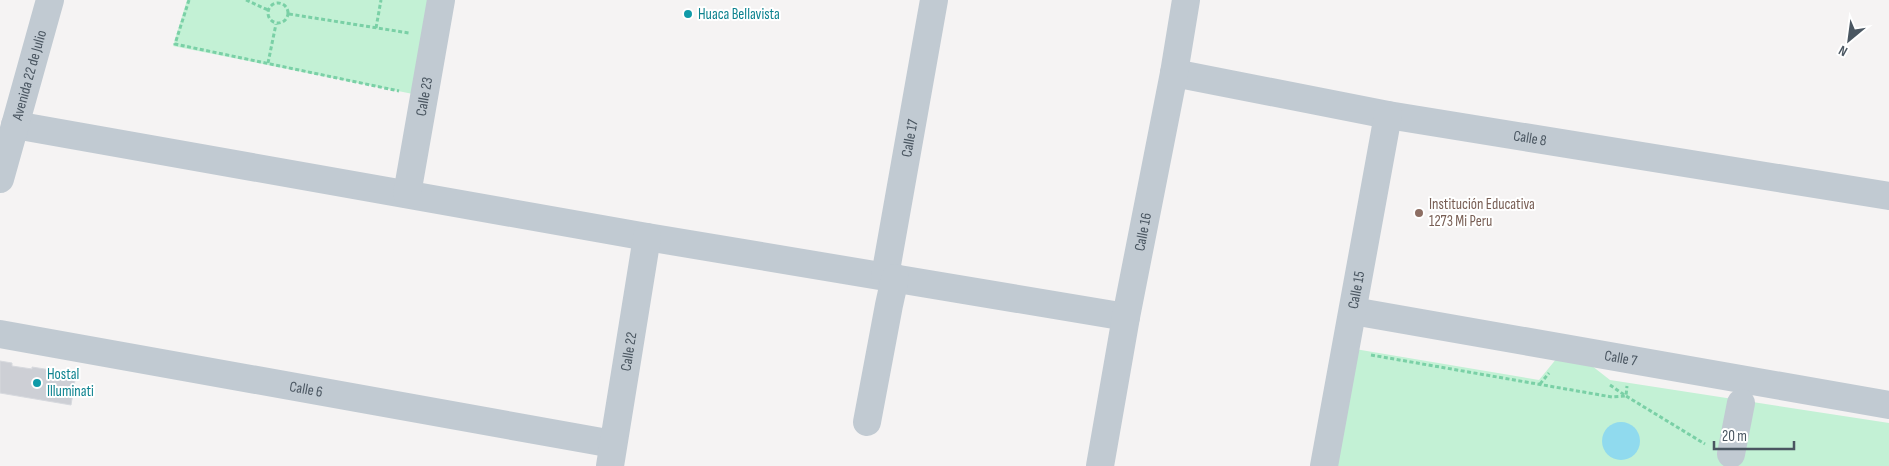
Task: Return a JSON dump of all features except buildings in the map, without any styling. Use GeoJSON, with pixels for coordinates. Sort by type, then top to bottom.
{"type":"FeatureCollection","features":[{"type":"Feature","properties":{"kind":"street","name":"Avenida 22 de Julio"},"geometry":{"type":"LineString","coordinates":[[0,179],[50,0]]}},
{"type":"Feature","properties":{"kind":"street","name":"Calle 23"},"geometry":{"type":"LineString","coordinates":[[407,194],[441,0]]}},
{"type":"Feature","properties":{"kind":"street","name":"Calle 17"},"geometry":{"type":"LineString","coordinates":[[867,422],[889,305],[890,277],[934,0]]}},
{"type":"Feature","properties":{"kind":"street","name":"Calle 16"},"geometry":{"type":"LineString","coordinates":[[1100,466],[1186,0]]}},
{"type":"Feature","properties":{"kind":"street","name":"Calle 8"},"geometry":{"type":"LineString","coordinates":[[1174,73],[1388,115],[1889,196]]}},
{"type":"Feature","properties":{"kind":"street","name":"Calle 15"},"geometry":{"type":"LineString","coordinates":[[1324,466],[1388,115]]}},
{"type":"Feature","properties":{"kind":"street"},"geometry":{"type":"LineString","coordinates":[[15,125],[648,237],[1126,317]]}},
{"type":"Feature","properties":{"kind":"street","name":"Calle 22"},"geometry":{"type":"LineString","coordinates":[[612,455],[648,237]]}},
{"type":"Feature","properties":{"kind":"street","name":"Calle 7"},"geometry":{"type":"LineString","coordinates":[[1353,311],[1889,405]]}},
{"type":"Feature","properties":{"kind":"street","name":"Calle 6"},"geometry":{"type":"LineString","coordinates":[[0,334],[612,455]]}},
{"type":"Feature","properties":{"kind":"street"},"geometry":{"type":"LineString","coordinates":[[1731,454],[1741,403]]}},
{"type":"Feature","properties":{"kind":"path"},"geometry":{"type":"LineString","coordinates":[[189,0],[176,44],[400,91]]}},
{"type":"Feature","properties":{"kind":"path"},"geometry":{"type":"LineString","coordinates":[[246,0],[268,10]]}},
{"type":"Feature","properties":{"kind":"path"},"geometry":{"type":"LineString","coordinates":[[376,28],[381,0]]}},
{"type":"Feature","properties":{"kind":"path"},"geometry":{"type":"LineString","coordinates":[[280,2],[286,6],[289,14],[282,23],[276,24],[270,21],[267,16],[268,10],[272,4],[280,2]]}},
{"type":"Feature","properties":{"kind":"path"},"geometry":{"type":"LineString","coordinates":[[289,14],[434,37]]}},
{"type":"Feature","properties":{"kind":"path"},"geometry":{"type":"LineString","coordinates":[[268,63],[276,24]]}},
{"type":"Feature","properties":{"kind":"path"},"geometry":{"type":"LineString","coordinates":[[1369,355],[1612,397],[1626,396]]}},
{"type":"Feature","properties":{"kind":"path"},"geometry":{"type":"LineString","coordinates":[[1540,384],[1552,369]]}},
{"type":"Feature","properties":{"kind":"path"},"geometry":{"type":"LineString","coordinates":[[1610,385],[1710,447],[1731,454]]}},
{"type":"Feature","properties":{"kind":"path"},"geometry":{"type":"LineString","coordinates":[[1626,396],[1627,386]]}},
{"type":"Feature","properties":{"kind":"green space"},"geometry":{"type":"Polygon","coordinates":[[[187,0],[429,0],[413,94],[173,46],[187,0]]]}},
{"type":"Feature","properties":{"kind":"green space"},"geometry":{"type":"Polygon","coordinates":[[[1355,349],[1539,380],[1557,358],[1587,362],[1610,380],[1889,423],[1889,466],[1337,466],[1355,349]]]}},
{"type":"Feature","properties":{"kind":"water"},"geometry":{"type":"Polygon","coordinates":[[[1621,422],[1634,428],[1640,441],[1634,454],[1621,460],[1608,454],[1602,441],[1608,428],[1621,422]]]}},
{"type":"Feature","properties":{"kind":"place","name":"Huaca Bellavista"},"geometry":{"type":"Point","coordinates":[688,14]}},
{"type":"Feature","properties":{"kind":"place","name":"Institución Educativa 1273 Mi Peru"},"geometry":{"type":"Point","coordinates":[1419,213]}},
{"type":"Feature","properties":{"kind":"place","name":"Hostal Illuminati"},"geometry":{"type":"Point","coordinates":[37,383]}}]}
